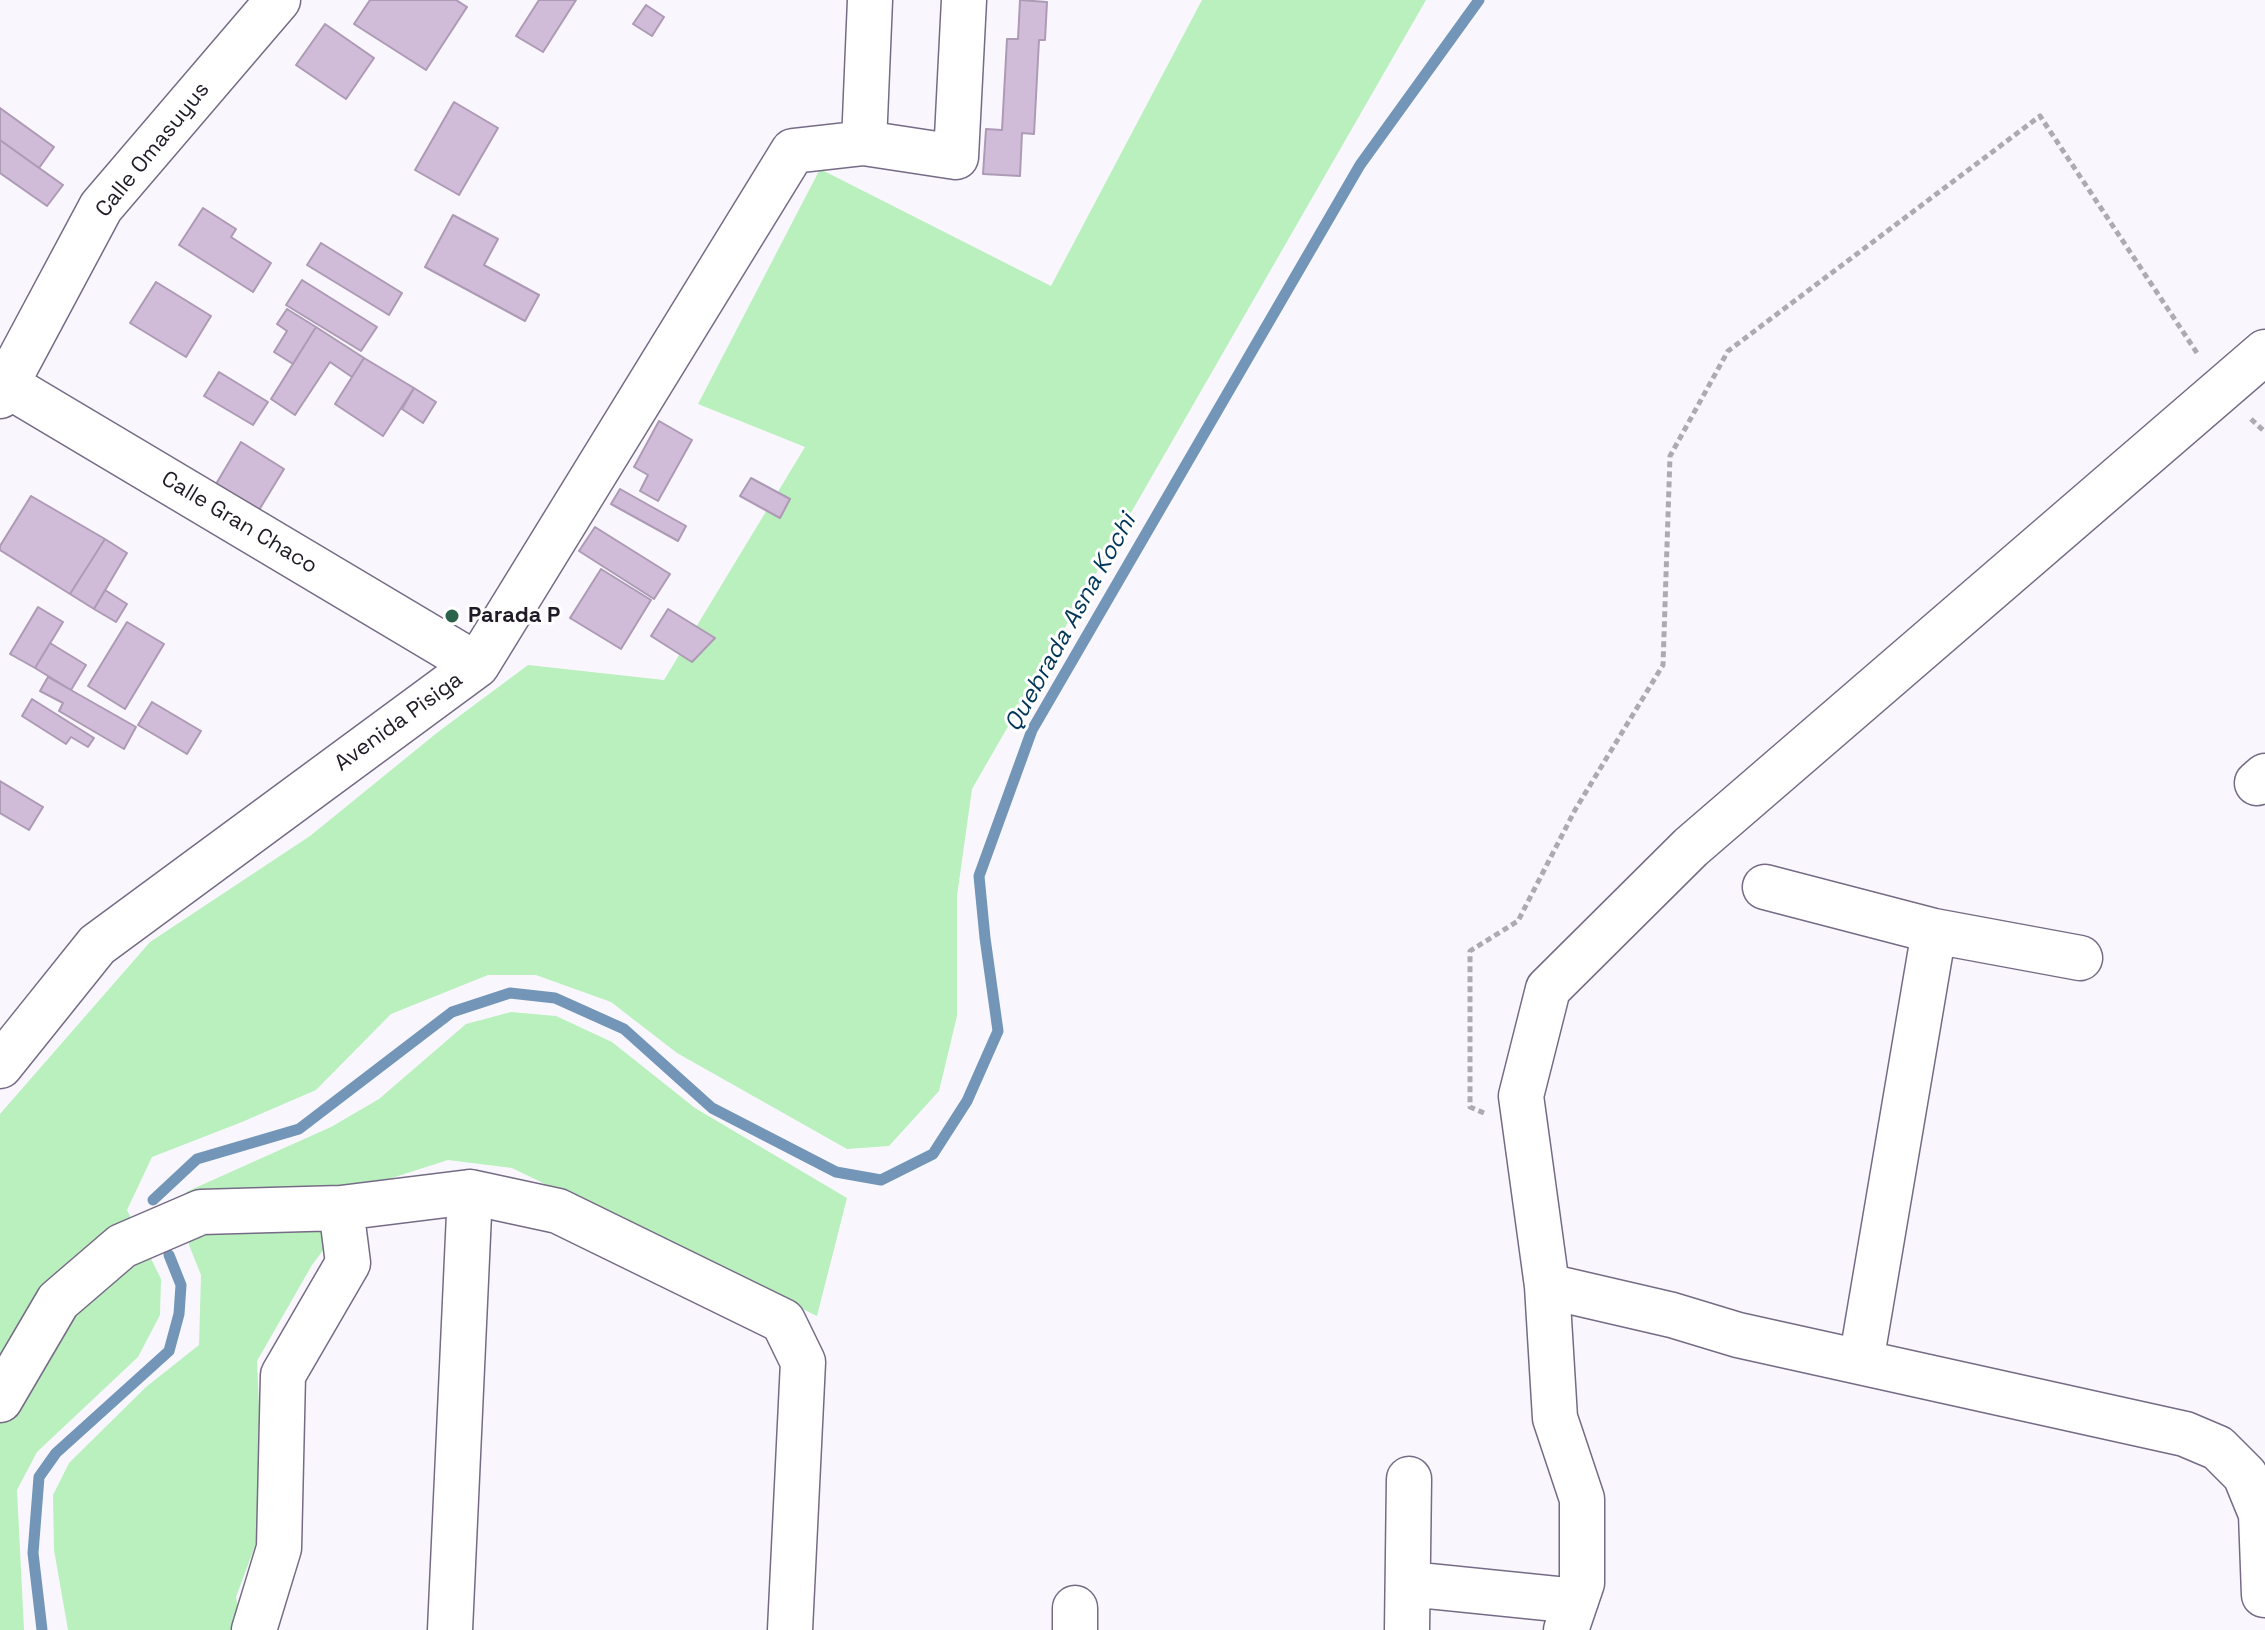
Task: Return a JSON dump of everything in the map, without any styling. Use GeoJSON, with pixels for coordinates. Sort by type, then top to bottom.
{"type":"FeatureCollection","features":[{"type":"Feature","properties":{"kind":"street","name":"Calle Omasuyus"},"geometry":{"type":"LineString","coordinates":[[2,387],[101,207],[278,0]]}},
{"type":"Feature","properties":{"kind":"street"},"geometry":{"type":"LineString","coordinates":[[864,143],[870,0]]}},
{"type":"Feature","properties":{"kind":"street","name":"Avenida Pisiga"},"geometry":{"type":"LineString","coordinates":[[0,1066],[97,945],[477,665],[793,151],[864,143],[956,157],[964,0]]}},
{"type":"Feature","properties":{"kind":"street"},"geometry":{"type":"LineString","coordinates":[[1409,1584],[1572,1622],[1582,1583],[1582,1499],[1555,1418],[1547,1286],[1521,1096],[1548,989],[1691,847],[2265,352]]}},
{"type":"Feature","properties":{"kind":"street","name":"Calle Gran Chaco"},"geometry":{"type":"LineString","coordinates":[[2,387],[477,665]]}},
{"type":"Feature","properties":{"kind":"street"},"geometry":{"type":"LineString","coordinates":[[1765,887],[1934,931],[2080,958]]}},
{"type":"Feature","properties":{"kind":"street"},"geometry":{"type":"LineString","coordinates":[[1861,1362],[1934,931]]}},
{"type":"Feature","properties":{"kind":"street"},"geometry":{"type":"LineString","coordinates":[[450,1630],[470,1192]]}},
{"type":"Feature","properties":{"kind":"street"},"geometry":{"type":"LineString","coordinates":[[0,1400],[58,1301],[122,1246],[201,1212],[341,1208],[470,1192],[558,1211],[783,1321],[803,1362],[790,1630]]}},
{"type":"Feature","properties":{"kind":"street"},"geometry":{"type":"LineString","coordinates":[[254,1630],[279,1548],[283,1375],[348,1263],[341,1208]]}},
{"type":"Feature","properties":{"kind":"street"},"geometry":{"type":"LineString","coordinates":[[1547,1286],[1672,1315],[1738,1335],[2185,1434],[2218,1448],[2245,1475],[2261,1514],[2262,1606]]}},
{"type":"Feature","properties":{"kind":"street"},"geometry":{"type":"LineString","coordinates":[[1407,1630],[1409,1479]]}},
{"type":"Feature","properties":{"kind":"path"},"geometry":{"type":"LineString","coordinates":[[1525,1130],[1470,1107],[1470,951],[1518,921],[1575,810],[1663,665],[1670,456],[1728,351],[2040,116],[2221,389],[2265,432]]}},
{"type":"Feature","properties":{"kind":"green space"},"geometry":{"type":"Polygon","coordinates":[[[1202,0],[1426,0],[972,789],[957,896],[957,1016],[939,1091],[889,1146],[847,1149],[677,1053],[611,1002],[536,975],[488,975],[391,1014],[316,1090],[152,1157],[127,1210],[161,1279],[160,1315],[138,1357],[37,1452],[17,1490],[24,1630],[0,1630],[0,1114],[150,942],[310,836],[438,732],[528,665],[664,680],[805,447],[698,404],[820,169],[1051,286],[1202,0]]]}},
{"type":"Feature","properties":{"kind":"green space"},"geometry":{"type":"Polygon","coordinates":[[[511,1012],[556,1016],[612,1042],[695,1108],[847,1198],[817,1316],[512,1168],[448,1160],[373,1184],[312,1265],[257,1361],[264,1522],[236,1597],[242,1630],[68,1630],[54,1550],[53,1495],[69,1463],[146,1387],[199,1345],[201,1275],[189,1245],[186,1192],[331,1127],[379,1099],[466,1024],[511,1012]]]}},
{"type":"Feature","properties":{"kind":"building"},"geometry":{"type":"Polygon","coordinates":[[[370,0],[456,0],[467,7],[426,70],[354,24],[370,0]]]}},
{"type":"Feature","properties":{"kind":"building"},"geometry":{"type":"Polygon","coordinates":[[[539,0],[576,0],[543,52],[516,36],[539,0]]]}},
{"type":"Feature","properties":{"kind":"building"},"geometry":{"type":"Polygon","coordinates":[[[1020,0],[1047,2],[1045,40],[1039,40],[1034,134],[1022,133],[1020,176],[983,174],[986,129],[1002,130],[1007,39],[1018,39],[1020,0]]]}},
{"type":"Feature","properties":{"kind":"building"},"geometry":{"type":"Polygon","coordinates":[[[646,5],[664,17],[652,36],[633,24],[646,5]]]}},
{"type":"Feature","properties":{"kind":"building"},"geometry":{"type":"Polygon","coordinates":[[[325,24],[374,58],[346,99],[296,65],[325,24]]]}},
{"type":"Feature","properties":{"kind":"building"},"geometry":{"type":"Polygon","coordinates":[[[454,102],[498,128],[459,195],[415,170],[454,102]]]}},
{"type":"Feature","properties":{"kind":"building"},"geometry":{"type":"Polygon","coordinates":[[[0,108],[54,147],[39,168],[0,140],[0,108]]]}},
{"type":"Feature","properties":{"kind":"building"},"geometry":{"type":"Polygon","coordinates":[[[0,140],[63,185],[47,206],[0,173],[0,140]]]}},
{"type":"Feature","properties":{"kind":"building"},"geometry":{"type":"Polygon","coordinates":[[[203,208],[236,229],[231,237],[271,263],[253,292],[179,245],[203,208]]]}},
{"type":"Feature","properties":{"kind":"building"},"geometry":{"type":"Polygon","coordinates":[[[453,215],[498,239],[484,265],[539,295],[525,321],[425,267],[453,215]]]}},
{"type":"Feature","properties":{"kind":"building"},"geometry":{"type":"Polygon","coordinates":[[[321,243],[402,293],[389,315],[307,265],[321,243]]]}},
{"type":"Feature","properties":{"kind":"building"},"geometry":{"type":"Polygon","coordinates":[[[302,280],[377,327],[361,351],[286,305],[302,280]]]}},
{"type":"Feature","properties":{"kind":"building"},"geometry":{"type":"Polygon","coordinates":[[[156,282],[211,316],[186,357],[130,323],[156,282]]]}},
{"type":"Feature","properties":{"kind":"building"},"geometry":{"type":"Polygon","coordinates":[[[287,309],[316,327],[293,364],[274,352],[287,331],[277,324],[287,309]]]}},
{"type":"Feature","properties":{"kind":"building"},"geometry":{"type":"Polygon","coordinates":[[[316,327],[364,358],[352,377],[330,362],[295,415],[271,399],[316,327]]]}},
{"type":"Feature","properties":{"kind":"building"},"geometry":{"type":"Polygon","coordinates":[[[364,358],[414,388],[383,436],[335,404],[364,358]]]}},
{"type":"Feature","properties":{"kind":"building"},"geometry":{"type":"Polygon","coordinates":[[[219,372],[268,402],[253,425],[204,396],[219,372]]]}},
{"type":"Feature","properties":{"kind":"building"},"geometry":{"type":"Polygon","coordinates":[[[414,388],[436,402],[423,423],[402,409],[414,388]]]}},
{"type":"Feature","properties":{"kind":"building"},"geometry":{"type":"Polygon","coordinates":[[[659,421],[692,440],[658,501],[640,491],[648,475],[634,467],[659,421]]]}},
{"type":"Feature","properties":{"kind":"building"},"geometry":{"type":"Polygon","coordinates":[[[241,442],[284,469],[259,510],[216,484],[241,442]]]}},
{"type":"Feature","properties":{"kind":"building"},"geometry":{"type":"Polygon","coordinates":[[[751,478],[790,499],[780,518],[740,496],[751,478]]]}},
{"type":"Feature","properties":{"kind":"building"},"geometry":{"type":"Polygon","coordinates":[[[620,489],[686,526],[678,541],[611,504],[620,489]]]}},
{"type":"Feature","properties":{"kind":"building"},"geometry":{"type":"Polygon","coordinates":[[[31,496],[105,539],[70,594],[0,550],[31,496]]]}},
{"type":"Feature","properties":{"kind":"building"},"geometry":{"type":"Polygon","coordinates":[[[595,527],[670,574],[654,599],[579,551],[595,527]]]}},
{"type":"Feature","properties":{"kind":"building"},"geometry":{"type":"Polygon","coordinates":[[[105,539],[127,553],[94,609],[70,594],[105,539]]]}},
{"type":"Feature","properties":{"kind":"building"},"geometry":{"type":"Polygon","coordinates":[[[601,569],[651,600],[621,649],[570,618],[601,569]]]}},
{"type":"Feature","properties":{"kind":"building"},"geometry":{"type":"Polygon","coordinates":[[[105,590],[127,604],[116,622],[94,609],[105,590]]]}},
{"type":"Feature","properties":{"kind":"building"},"geometry":{"type":"Polygon","coordinates":[[[38,607],[63,622],[35,668],[10,654],[38,607]]]}},
{"type":"Feature","properties":{"kind":"building"},"geometry":{"type":"Polygon","coordinates":[[[668,609],[715,638],[692,662],[651,636],[668,609]]]}},
{"type":"Feature","properties":{"kind":"building"},"geometry":{"type":"Polygon","coordinates":[[[127,622],[164,644],[125,709],[88,686],[127,622]]]}},
{"type":"Feature","properties":{"kind":"building"},"geometry":{"type":"Polygon","coordinates":[[[50,643],[86,665],[71,690],[35,668],[50,643]]]}},
{"type":"Feature","properties":{"kind":"building"},"geometry":{"type":"Polygon","coordinates":[[[48,677],[136,727],[124,749],[59,711],[63,703],[40,691],[48,677]]]}},
{"type":"Feature","properties":{"kind":"building"},"geometry":{"type":"Polygon","coordinates":[[[32,699],[94,738],[88,747],[71,737],[66,744],[22,716],[32,699]]]}},
{"type":"Feature","properties":{"kind":"building"},"geometry":{"type":"Polygon","coordinates":[[[152,702],[201,731],[187,754],[138,725],[152,702]]]}},
{"type":"Feature","properties":{"kind":"building"},"geometry":{"type":"Polygon","coordinates":[[[0,781],[43,807],[29,830],[0,813],[0,781]]]}},
{"type":"Feature","properties":{"kind":"waterway","name":"Quebrada Asna Kochi"},"geometry":{"type":"LineString","coordinates":[[153,1200],[197,1159],[299,1129],[452,1012],[510,993],[555,998],[624,1029],[712,1108],[836,1172],[881,1180],[933,1154],[967,1101],[998,1031],[979,876],[1032,730],[1360,165],[1479,0]]}},
{"type":"Feature","properties":{"kind":"waterway","name":"Quebrada Asna Kochi"},"geometry":{"type":"LineString","coordinates":[[42,1630],[33,1553],[39,1477],[56,1453],[169,1351],[179,1314],[181,1285],[169,1255]]}},
{"type":"Feature","properties":{"kind":"place","name":"Parada P"},"geometry":{"type":"Point","coordinates":[452,616]}}]}
